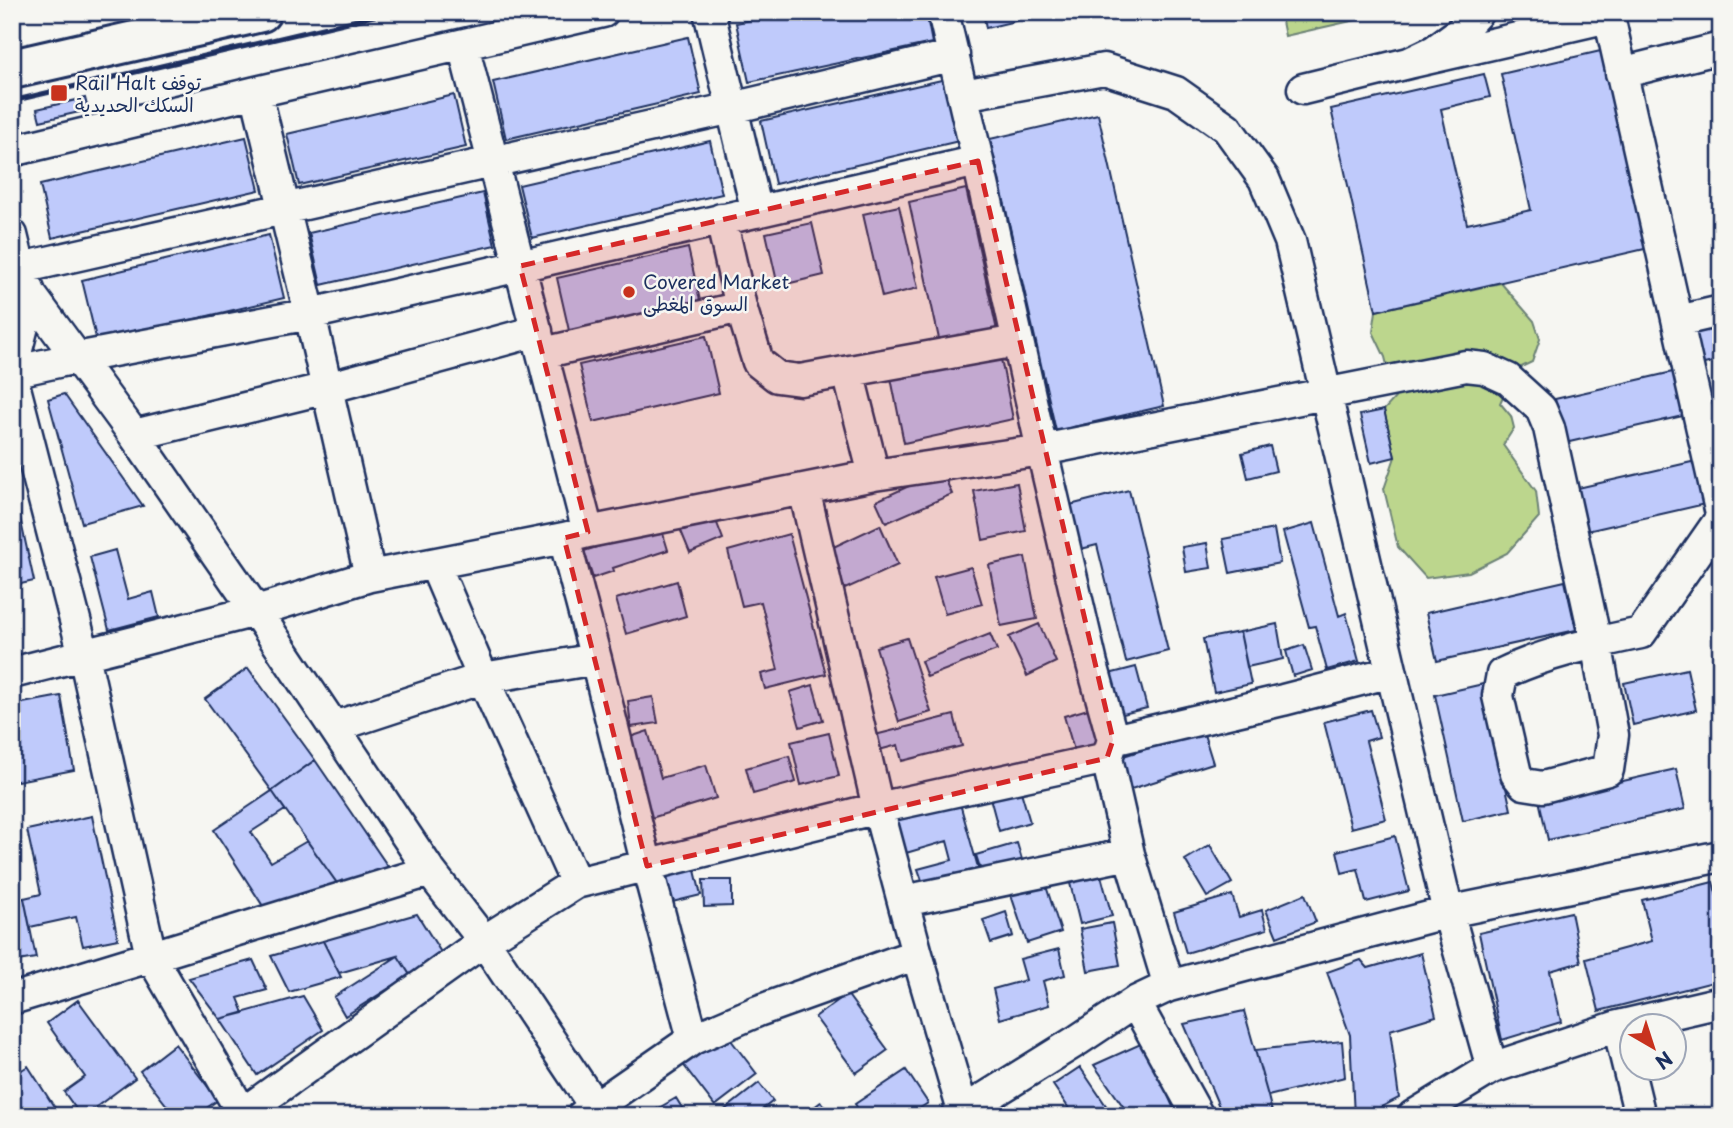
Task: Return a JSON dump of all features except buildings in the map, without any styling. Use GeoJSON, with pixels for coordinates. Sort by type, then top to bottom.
{"type":"FeatureCollection","features":[{"type":"Feature","properties":{"kind":"highway"},"geometry":{"type":"LineString","coordinates":[[12,69],[261,12]]}},
{"type":"Feature","properties":{"kind":"street"},"geometry":{"type":"LineString","coordinates":[[12,151],[603,12]]}},
{"type":"Feature","properties":{"kind":"street"},"geometry":{"type":"LineString","coordinates":[[709,12],[757,212]]}},
{"type":"Feature","properties":{"kind":"street"},"geometry":{"type":"LineString","coordinates":[[943,12],[1092,664],[1129,854],[1169,986]]}},
{"type":"Feature","properties":{"kind":"street"},"geometry":{"type":"LineString","coordinates":[[1409,63],[1434,51],[1460,32],[1478,12]]}},
{"type":"Feature","properties":{"kind":"street"},"geometry":{"type":"LineString","coordinates":[[12,673],[256,611],[370,576],[874,475],[1042,450],[1465,366],[1485,368],[1508,379],[1541,410],[1549,428],[1596,642],[1613,734],[1608,770],[1543,787],[1524,784],[1516,774],[1498,696],[1502,674],[1522,664],[1596,642],[1641,633],[1721,516],[1608,15],[1303,89]]}},
{"type":"Feature","properties":{"kind":"street"},"geometry":{"type":"LineString","coordinates":[[463,45],[540,342],[596,659],[693,1039]]}},
{"type":"Feature","properties":{"kind":"street"},"geometry":{"type":"LineString","coordinates":[[1622,73],[1721,48]]}},
{"type":"Feature","properties":{"kind":"street"},"geometry":{"type":"LineString","coordinates":[[21,278],[284,207],[732,108],[954,55]]}},
{"type":"Feature","properties":{"kind":"street"},"geometry":{"type":"LineString","coordinates":[[963,95],[1104,69],[1176,92],[1227,128],[1264,179],[1290,241],[1448,912],[1492,1068]]}},
{"type":"Feature","properties":{"kind":"street"},"geometry":{"type":"LineString","coordinates":[[256,92],[370,576]]}},
{"type":"Feature","properties":{"kind":"street"},"geometry":{"type":"LineString","coordinates":[[12,372],[310,314],[978,161]]}},
{"type":"Feature","properties":{"kind":"street"},"geometry":{"type":"LineString","coordinates":[[722,219],[741,307],[758,362],[777,377],[800,380],[1017,341]]}},
{"type":"Feature","properties":{"kind":"street"},"geometry":{"type":"LineString","coordinates":[[12,235],[21,278],[12,372],[84,655],[151,956],[242,1115],[484,941],[576,883],[1110,749],[1391,672]]}},
{"type":"Feature","properties":{"kind":"street"},"geometry":{"type":"LineString","coordinates":[[21,278],[256,611],[430,871],[484,941],[593,1113],[693,1039],[758,1011],[917,954]]}},
{"type":"Feature","properties":{"kind":"street"},"geometry":{"type":"LineString","coordinates":[[134,435],[327,388],[540,342],[741,307]]}},
{"type":"Feature","properties":{"kind":"street"},"geometry":{"type":"LineString","coordinates":[[1678,321],[1721,311]]}},
{"type":"Feature","properties":{"kind":"street"},"geometry":{"type":"LineString","coordinates":[[848,372],[874,475]]}},
{"type":"Feature","properties":{"kind":"street"},"geometry":{"type":"LineString","coordinates":[[804,489],[878,808],[962,1114],[1135,1002],[1169,986],[1448,912],[1721,856]]}},
{"type":"Feature","properties":{"kind":"street"},"geometry":{"type":"LineString","coordinates":[[435,565],[576,883]]}},
{"type":"Feature","properties":{"kind":"street"},"geometry":{"type":"LineString","coordinates":[[334,727],[483,678],[596,659]]}},
{"type":"Feature","properties":{"kind":"street"},"geometry":{"type":"LineString","coordinates":[[904,901],[1129,854]]}},
{"type":"Feature","properties":{"kind":"street"},"geometry":{"type":"LineString","coordinates":[[12,999],[430,871]]}},
{"type":"Feature","properties":{"kind":"street"},"geometry":{"type":"LineString","coordinates":[[1135,1002],[1198,1116]]}},
{"type":"Feature","properties":{"kind":"street"},"geometry":{"type":"LineString","coordinates":[[1678,1012],[1721,1002]]}},
{"type":"Feature","properties":{"kind":"street"},"geometry":{"type":"LineString","coordinates":[[1413,1116],[1492,1068],[1618,1026]]}},
{"type":"Feature","properties":{"kind":"street"},"geometry":{"type":"LineString","coordinates":[[1632,1082],[1640,1116]]}},
{"type":"Feature","properties":{"kind":"highlighted area"},"geometry":{"type":"Polygon","coordinates":[[[978,161],[1113,740],[1107,758],[647,866],[564,538],[588,532],[520,266],[978,161]]]}},
{"type":"Feature","properties":{"kind":"green space"},"geometry":{"type":"Polygon","coordinates":[[[1280,12],[1391,12],[1285,36],[1280,12]]]}},
{"type":"Feature","properties":{"kind":"green space"},"geometry":{"type":"Polygon","coordinates":[[[1501,283],[1534,321],[1540,339],[1532,362],[1515,370],[1500,403],[1511,416],[1514,428],[1503,445],[1536,491],[1539,517],[1507,553],[1469,572],[1426,578],[1398,547],[1384,489],[1395,457],[1384,410],[1395,398],[1385,357],[1373,332],[1376,311],[1501,283]]]}},
{"type":"Feature","properties":{"kind":"railway"},"geometry":{"type":"LineString","coordinates":[[12,101],[391,12]]}},
{"type":"Feature","properties":{"kind":"place","name":"Rail Halt توقف السكك الحديدية"},"geometry":{"type":"Point","coordinates":[59,93]}},
{"type":"Feature","properties":{"kind":"place","name":"Covered Market السوق المغطى"},"geometry":{"type":"Point","coordinates":[629,292]}}]}
